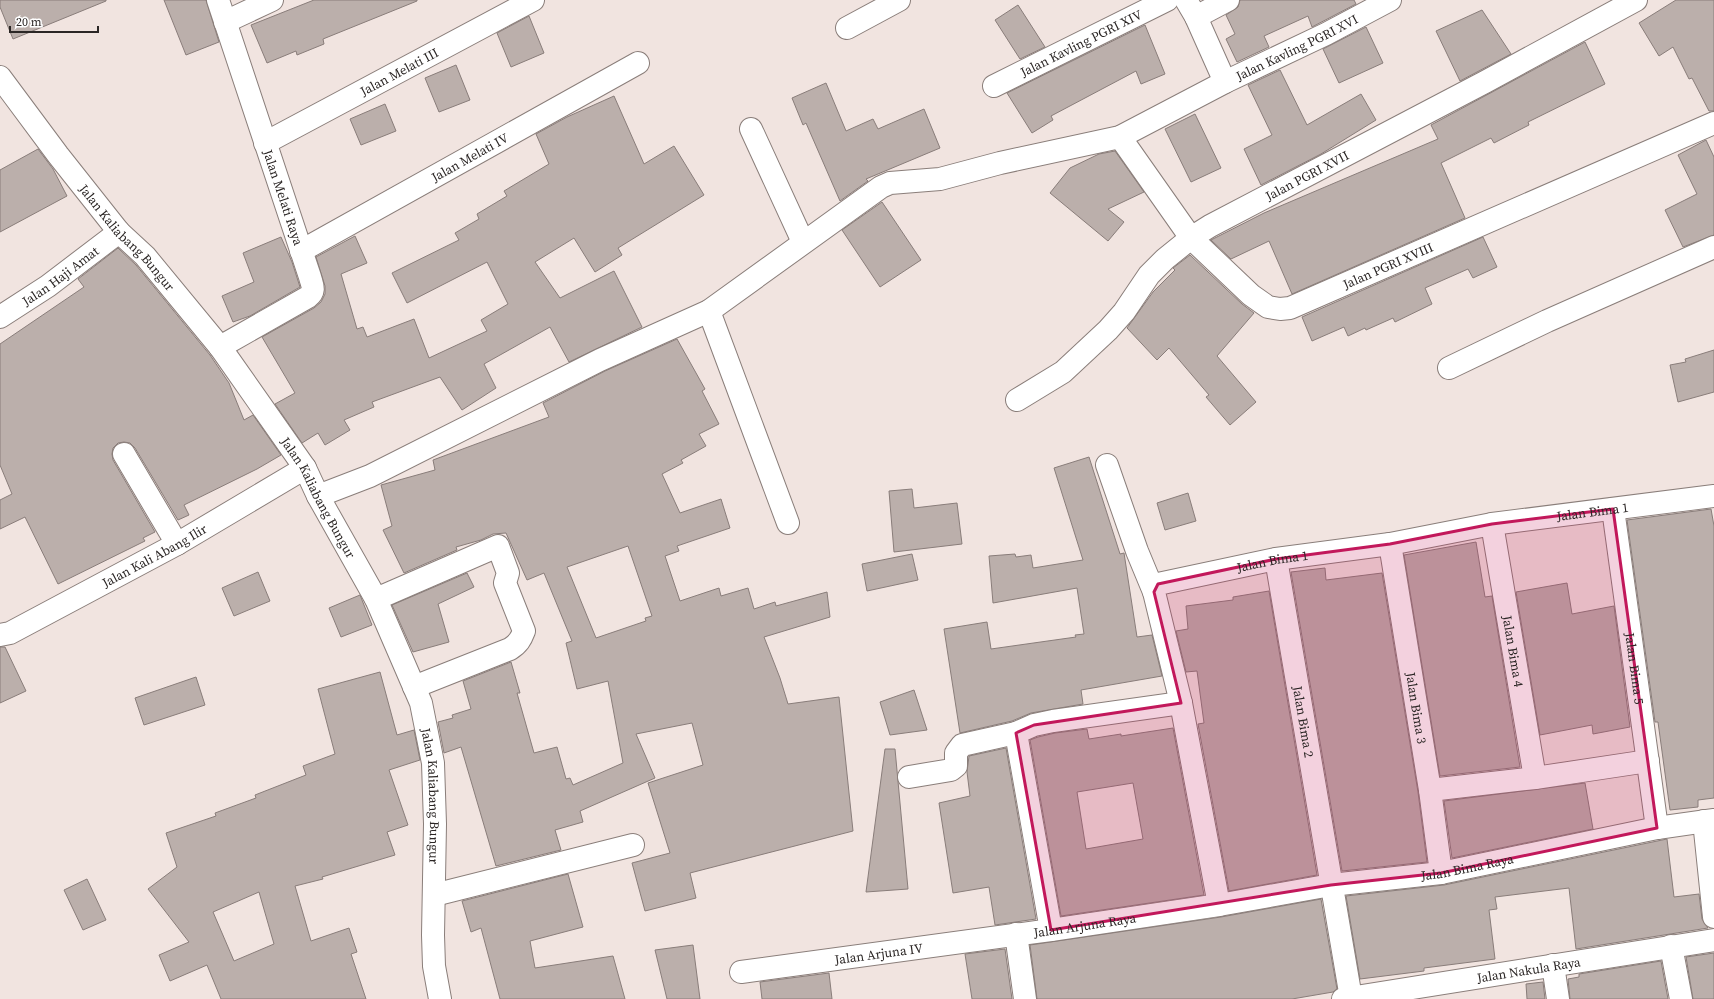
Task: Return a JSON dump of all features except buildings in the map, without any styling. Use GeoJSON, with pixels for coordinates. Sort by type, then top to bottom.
{"type":"FeatureCollection","features":[{"type":"Feature","properties":{"kind":"street","name":"Jalan Melati Raya"},"geometry":{"type":"LineString","coordinates":[[218,0],[314,291],[312,294],[220,347]]}},
{"type":"Feature","properties":{"kind":"street"},"geometry":{"type":"LineString","coordinates":[[225,22],[272,0]]}},
{"type":"Feature","properties":{"kind":"street","name":"Jalan Melati III"},"geometry":{"type":"LineString","coordinates":[[265,143],[534,0]]}},
{"type":"Feature","properties":{"kind":"street"},"geometry":{"type":"LineString","coordinates":[[847,28],[899,0]]}},
{"type":"Feature","properties":{"kind":"street","name":"Jalan Kavling PGRI XIV"},"geometry":{"type":"LineString","coordinates":[[994,86],[1167,0]]}},
{"type":"Feature","properties":{"kind":"street"},"geometry":{"type":"LineString","coordinates":[[1225,82],[1191,8],[1228,0]]}},
{"type":"Feature","properties":{"kind":"street","name":"Jalan Kavling PGRI XVI"},"geometry":{"type":"LineString","coordinates":[[318,496],[370,476],[600,360],[710,311],[803,242],[881,187],[890,184],[940,179],[1000,163],[1120,137],[1225,82],[1326,34],[1390,0]]}},
{"type":"Feature","properties":{"kind":"street","name":"Jalan PGRI XVII"},"geometry":{"type":"LineString","coordinates":[[1017,400],[1063,372],[1108,330],[1124,312],[1149,275],[1165,259],[1191,238],[1210,226],[1485,82],[1636,0]]}},
{"type":"Feature","properties":{"kind":"street","name":"Jalan Melati IV"},"geometry":{"type":"LineString","coordinates":[[301,251],[638,63]]}},
{"type":"Feature","properties":{"kind":"street","name":"Jalan Kaliabang Bungur"},"geometry":{"type":"LineString","coordinates":[[0,77],[58,155],[119,232],[145,256],[220,347],[305,468],[318,496],[376,599],[422,710],[434,764],[435,824],[433,935],[434,966],[440,999]]}},
{"type":"Feature","properties":{"kind":"street","name":"Jalan PGRI XVIII"},"geometry":{"type":"LineString","coordinates":[[1120,137],[1191,238],[1251,296],[1268,307],[1280,309],[1290,308],[1714,123]]}},
{"type":"Feature","properties":{"kind":"street"},"geometry":{"type":"LineString","coordinates":[[752,129],[803,242]]}},
{"type":"Feature","properties":{"kind":"street","name":"Jalan Haji Amat"},"geometry":{"type":"LineString","coordinates":[[0,317],[48,286],[119,232]]}},
{"type":"Feature","properties":{"kind":"street"},"geometry":{"type":"LineString","coordinates":[[1449,368],[1547,321],[1714,248]]}},
{"type":"Feature","properties":{"kind":"street"},"geometry":{"type":"LineString","coordinates":[[710,311],[788,523]]}},
{"type":"Feature","properties":{"kind":"street"},"geometry":{"type":"LineString","coordinates":[[124,454],[177,544]]}},
{"type":"Feature","properties":{"kind":"street"},"geometry":{"type":"LineString","coordinates":[[1107,465],[1137,552],[1154,592],[1181,703],[1219,905]]}},
{"type":"Feature","properties":{"kind":"street","name":"Jalan Kali Abang Ilir"},"geometry":{"type":"LineString","coordinates":[[0,635],[10,633],[177,544],[305,468]]}},
{"type":"Feature","properties":{"kind":"street","name":"Jalan Bima 1"},"geometry":{"type":"LineString","coordinates":[[1154,592],[1154,587],[1158,584],[1276,559],[1390,544],[1492,524],[1714,496]]}},
{"type":"Feature","properties":{"kind":"street","name":"Jalan Bima 5"},"geometry":{"type":"LineString","coordinates":[[1613,509],[1657,828]]}},
{"type":"Feature","properties":{"kind":"street","name":"Jalan Bima 4"},"geometry":{"type":"LineString","coordinates":[[1492,524],[1535,778]]}},
{"type":"Feature","properties":{"kind":"street","name":"Jalan Bima 3"},"geometry":{"type":"LineString","coordinates":[[1390,544],[1430,790],[1441,873]]}},
{"type":"Feature","properties":{"kind":"street"},"geometry":{"type":"LineString","coordinates":[[376,599],[498,546],[508,573],[505,583],[524,631],[522,639],[517,645],[510,649],[414,688]]}},
{"type":"Feature","properties":{"kind":"street","name":"Jalan Bima 2"},"geometry":{"type":"LineString","coordinates":[[1276,559],[1331,885],[1347,998]]}},
{"type":"Feature","properties":{"kind":"street"},"geometry":{"type":"LineString","coordinates":[[909,777],[951,770],[956,766],[956,753],[962,745],[1016,733],[1040,723],[1181,703]]}},
{"type":"Feature","properties":{"kind":"street"},"geometry":{"type":"LineString","coordinates":[[1016,733],[1051,930]]}},
{"type":"Feature","properties":{"kind":"street"},"geometry":{"type":"LineString","coordinates":[[1430,790],[1535,778],[1648,761]]}},
{"type":"Feature","properties":{"kind":"street"},"geometry":{"type":"LineString","coordinates":[[1709,821],[1714,917]]}},
{"type":"Feature","properties":{"kind":"street","name":"Jalan Bima Raya"},"geometry":{"type":"LineString","coordinates":[[1219,905],[1331,885],[1441,873],[1657,828],[1709,821]]}},
{"type":"Feature","properties":{"kind":"street"},"geometry":{"type":"LineString","coordinates":[[434,895],[633,845]]}},
{"type":"Feature","properties":{"kind":"street","name":"Jalan Arjuna Raya"},"geometry":{"type":"LineString","coordinates":[[1025,999],[1016,934],[1219,905]]}},
{"type":"Feature","properties":{"kind":"street","name":"Jalan Arjuna IV"},"geometry":{"type":"LineString","coordinates":[[741,972],[1016,934]]}},
{"type":"Feature","properties":{"kind":"street","name":"Jalan Nakula Raya"},"geometry":{"type":"LineString","coordinates":[[1347,998],[1422,993],[1553,965],[1714,940]]}},
{"type":"Feature","properties":{"kind":"street"},"geometry":{"type":"LineString","coordinates":[[1671,946],[1681,999]]}},
{"type":"Feature","properties":{"kind":"street"},"geometry":{"type":"LineString","coordinates":[[1553,965],[1558,999]]}},
{"type":"Feature","properties":{"kind":"highlighted area"},"geometry":{"type":"Polygon","coordinates":[[[1613,509],[1657,828],[1441,873],[1331,885],[1051,930],[1016,733],[1034,725],[1181,703],[1154,592],[1158,584],[1276,559],[1390,544],[1492,524],[1613,509]]]}}]}
